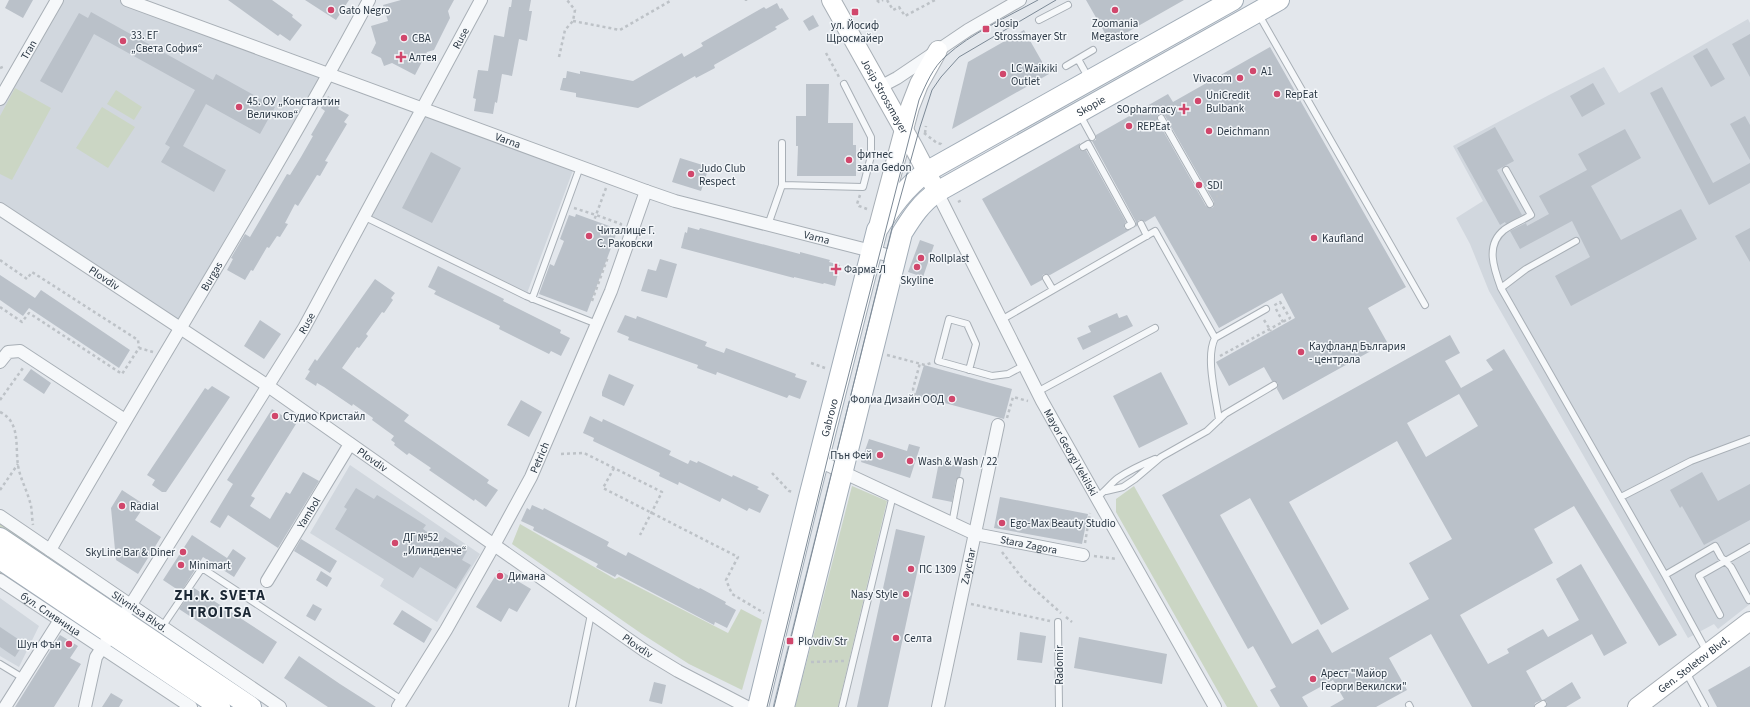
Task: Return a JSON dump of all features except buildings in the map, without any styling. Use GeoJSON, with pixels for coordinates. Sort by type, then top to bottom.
{"type":"FeatureCollection","features":[{"type":"Feature","properties":{"kind":"main road"},"geometry":{"type":"LineString","coordinates":[[877,230],[896,201],[921,171],[1090,80],[1233,0]]}},
{"type":"Feature","properties":{"kind":"main road","name":"Skopie"},"geometry":{"type":"LineString","coordinates":[[902,233],[920,206],[937,192],[1279,0]]}},
{"type":"Feature","properties":{"kind":"main road","name":"Gabrovo"},"geometry":{"type":"LineString","coordinates":[[758,707],[818,461],[877,230]]}},
{"type":"Feature","properties":{"kind":"main road"},"geometry":{"type":"LineString","coordinates":[[784,707],[841,472],[902,233]]}},
{"type":"Feature","properties":{"kind":"main road","name":"Slivnitsa Blvd."},"geometry":{"type":"LineString","coordinates":[[0,538],[220,707]]}},
{"type":"Feature","properties":{"kind":"main road","name":"Slivnitsa Blvd."},"geometry":{"type":"LineString","coordinates":[[0,559],[116,626],[251,707]]}},
{"type":"Feature","properties":{"kind":"street","name":"Tran"},"geometry":{"type":"LineString","coordinates":[[0,99],[57,0]]}},
{"type":"Feature","properties":{"kind":"street","name":"Varna"},"geometry":{"type":"LineString","coordinates":[[127,0],[675,201],[895,257]]}},
{"type":"Feature","properties":{"kind":"street","name":"Burgas"},"geometry":{"type":"LineString","coordinates":[[50,550],[125,420],[181,330],[329,75],[369,0]]}},
{"type":"Feature","properties":{"kind":"street","name":"Ruse"},"geometry":{"type":"LineString","coordinates":[[85,707],[96,657],[304,328],[363,216],[481,0]]}},
{"type":"Feature","properties":{"kind":"street","name":"Josip Strossmayer"},"geometry":{"type":"LineString","coordinates":[[831,0],[904,130],[921,171],[937,192]]}},
{"type":"Feature","properties":{"kind":"street"},"geometry":{"type":"LineString","coordinates":[[880,87],[968,30],[1020,0]]}},
{"type":"Feature","properties":{"kind":"street","name":"Gabrovo"},"geometry":{"type":"LineString","coordinates":[[877,230],[910,107],[919,84],[938,50]]}},
{"type":"Feature","properties":{"kind":"street"},"geometry":{"type":"LineString","coordinates":[[902,233],[921,171]]}},
{"type":"Feature","properties":{"kind":"street","name":"Petrich"},"geometry":{"type":"LineString","coordinates":[[400,704],[446,630],[530,477],[611,291],[646,191]]}},
{"type":"Feature","properties":{"kind":"street","name":"Mayor Georgi Vekilski"},"geometry":{"type":"LineString","coordinates":[[937,192],[1023,366],[1101,494],[1133,561],[1214,707]]}},
{"type":"Feature","properties":{"kind":"street","name":"Plovdiv"},"geometry":{"type":"LineString","coordinates":[[0,209],[181,330],[268,386],[591,614],[652,655],[747,707]]}},
{"type":"Feature","properties":{"kind":"street"},"geometry":{"type":"LineString","coordinates":[[0,362],[8,352],[20,352],[125,420]]}},
{"type":"Feature","properties":{"kind":"street","name":"Zaychar"},"geometry":{"type":"LineString","coordinates":[[938,707],[998,425]]}},
{"type":"Feature","properties":{"kind":"street","name":"Yambol"},"geometry":{"type":"LineString","coordinates":[[267,581],[350,444]]}},
{"type":"Feature","properties":{"kind":"street","name":"Stara Zagora"},"geometry":{"type":"LineString","coordinates":[[818,461],[975,534],[1083,555]]}},
{"type":"Feature","properties":{"kind":"street","name":"Slivnitsa Blvd."},"geometry":{"type":"LineString","coordinates":[[0,516],[50,550],[116,626],[191,707]]}},
{"type":"Feature","properties":{"kind":"street","name":"бул. Сливница"},"geometry":{"type":"LineString","coordinates":[[0,580],[60,620],[116,626]]}},
{"type":"Feature","properties":{"kind":"street"},"geometry":{"type":"LineString","coordinates":[[4,707],[60,620]]}},
{"type":"Feature","properties":{"kind":"street","name":"Gen. Stoletov Blvd."},"geometry":{"type":"LineString","coordinates":[[1636,707],[1750,621]]}},
{"type":"Feature","properties":{"kind":"street","name":"Slivnitsa Blvd."},"geometry":{"type":"LineString","coordinates":[[116,626],[162,627],[280,707]]}},
{"type":"Feature","properties":{"kind":"lane"},"geometry":{"type":"LineString","coordinates":[[1040,20],[1068,5]]}},
{"type":"Feature","properties":{"kind":"lane"},"geometry":{"type":"LineString","coordinates":[[1257,12],[1425,305]]}},
{"type":"Feature","properties":{"kind":"lane"},"geometry":{"type":"LineString","coordinates":[[1066,66],[1093,50]]}},
{"type":"Feature","properties":{"kind":"lane"},"geometry":{"type":"LineString","coordinates":[[1078,59],[1090,80]]}},
{"type":"Feature","properties":{"kind":"lane"},"geometry":{"type":"LineString","coordinates":[[782,185],[863,187],[871,156],[871,137],[844,84]]}},
{"type":"Feature","properties":{"kind":"lane"},"geometry":{"type":"LineString","coordinates":[[1080,113],[1092,137]]}},
{"type":"Feature","properties":{"kind":"lane"},"geometry":{"type":"LineString","coordinates":[[1161,118],[1210,204]]}},
{"type":"Feature","properties":{"kind":"lane"},"geometry":{"type":"LineString","coordinates":[[768,225],[782,185],[782,143]]}},
{"type":"Feature","properties":{"kind":"lane"},"geometry":{"type":"LineString","coordinates":[[1083,147],[1088,144],[1132,224],[1128,226]]}},
{"type":"Feature","properties":{"kind":"lane"},"geometry":{"type":"LineString","coordinates":[[532,299],[580,167]]}},
{"type":"Feature","properties":{"kind":"lane"},"geometry":{"type":"LineString","coordinates":[[1506,170],[1531,215],[1504,231],[1493,248],[1492,259],[1501,288],[1665,574],[1708,654]]}},
{"type":"Feature","properties":{"kind":"lane"},"geometry":{"type":"LineString","coordinates":[[363,216],[532,299],[597,324]]}},
{"type":"Feature","properties":{"kind":"lane"},"geometry":{"type":"LineString","coordinates":[[1141,224],[1147,236]]}},
{"type":"Feature","properties":{"kind":"lane"},"geometry":{"type":"LineString","coordinates":[[1001,320],[1155,231],[1215,338]]}},
{"type":"Feature","properties":{"kind":"lane"},"geometry":{"type":"LineString","coordinates":[[1501,288],[1526,269],[1576,241]]}},
{"type":"Feature","properties":{"kind":"lane"},"geometry":{"type":"LineString","coordinates":[[1046,278],[1053,290]]}},
{"type":"Feature","properties":{"kind":"lane"},"geometry":{"type":"LineString","coordinates":[[1218,420],[1211,362],[1212,347],[1215,338],[1263,311]]}},
{"type":"Feature","properties":{"kind":"lane"},"geometry":{"type":"LineString","coordinates":[[969,370],[976,344],[967,324],[949,319],[938,362],[992,376],[1008,374],[1023,366]]}},
{"type":"Feature","properties":{"kind":"lane"},"geometry":{"type":"LineString","coordinates":[[1040,396],[1155,328]]}},
{"type":"Feature","properties":{"kind":"lane"},"geometry":{"type":"LineString","coordinates":[[1101,494],[1117,479],[1144,463],[1161,457],[1207,431],[1225,414],[1274,385]]}},
{"type":"Feature","properties":{"kind":"lane"},"geometry":{"type":"LineString","coordinates":[[1621,497],[1691,461],[1750,439]]}},
{"type":"Feature","properties":{"kind":"lane"},"geometry":{"type":"LineString","coordinates":[[1101,494],[1123,487],[1136,479],[1161,457]]}},
{"type":"Feature","properties":{"kind":"lane"},"geometry":{"type":"LineString","coordinates":[[952,524],[960,481]]}},
{"type":"Feature","properties":{"kind":"lane"},"geometry":{"type":"LineString","coordinates":[[842,707],[893,495]]}},
{"type":"Feature","properties":{"kind":"lane"},"geometry":{"type":"LineString","coordinates":[[1665,574],[1715,546],[1721,557],[1731,566],[1749,600]]}},
{"type":"Feature","properties":{"kind":"lane"},"geometry":{"type":"LineString","coordinates":[[1720,615],[1699,576],[1750,547]]}},
{"type":"Feature","properties":{"kind":"lane"},"geometry":{"type":"LineString","coordinates":[[162,627],[202,568],[400,704]]}},
{"type":"Feature","properties":{"kind":"lane"},"geometry":{"type":"LineString","coordinates":[[572,707],[591,614]]}},
{"type":"Feature","properties":{"kind":"lane","name":"Radomir"},"geometry":{"type":"LineString","coordinates":[[1058,622],[1059,707]]}},
{"type":"Feature","properties":{"kind":"lane"},"geometry":{"type":"LineString","coordinates":[[0,664],[23,678]]}},
{"type":"Feature","properties":{"kind":"lane"},"geometry":{"type":"LineString","coordinates":[[1685,671],[1705,707]]}},
{"type":"Feature","properties":{"kind":"path"},"geometry":{"type":"LineString","coordinates":[[559,57],[565,30],[573,21],[575,10],[567,0]]}},
{"type":"Feature","properties":{"kind":"path"},"geometry":{"type":"LineString","coordinates":[[573,21],[620,30],[672,0]]}},
{"type":"Feature","properties":{"kind":"path"},"geometry":{"type":"LineString","coordinates":[[878,0],[879,2],[883,0]]}},
{"type":"Feature","properties":{"kind":"path"},"geometry":{"type":"LineString","coordinates":[[886,0],[893,10],[899,7],[906,16],[935,0]]}},
{"type":"Feature","properties":{"kind":"path"},"geometry":{"type":"LineString","coordinates":[[826,53],[844,84]]}},
{"type":"Feature","properties":{"kind":"path"},"geometry":{"type":"LineString","coordinates":[[926,126],[924,133],[937,143],[941,144]]}},
{"type":"Feature","properties":{"kind":"path"},"geometry":{"type":"LineString","coordinates":[[594,221],[610,178]]}},
{"type":"Feature","properties":{"kind":"path"},"geometry":{"type":"LineString","coordinates":[[1216,182],[1223,193]]}},
{"type":"Feature","properties":{"kind":"path"},"geometry":{"type":"LineString","coordinates":[[863,187],[858,204],[868,209]]}},
{"type":"Feature","properties":{"kind":"path"},"geometry":{"type":"LineString","coordinates":[[958,202],[962,200]]}},
{"type":"Feature","properties":{"kind":"path"},"geometry":{"type":"LineString","coordinates":[[566,205],[621,224],[618,231]]}},
{"type":"Feature","properties":{"kind":"path"},"geometry":{"type":"LineString","coordinates":[[585,319],[610,253]]}},
{"type":"Feature","properties":{"kind":"path"},"geometry":{"type":"LineString","coordinates":[[0,260],[27,279],[32,272],[138,340],[139,348],[122,374],[29,313],[22,322],[0,307]]}},
{"type":"Feature","properties":{"kind":"path"},"geometry":{"type":"LineString","coordinates":[[1211,362],[1284,323],[1290,318],[1280,302]]}},
{"type":"Feature","properties":{"kind":"path"},"geometry":{"type":"LineString","coordinates":[[1273,305],[1284,323]]}},
{"type":"Feature","properties":{"kind":"path"},"geometry":{"type":"LineString","coordinates":[[1263,311],[1270,330]]}},
{"type":"Feature","properties":{"kind":"path"},"geometry":{"type":"LineString","coordinates":[[139,348],[165,356]]}},
{"type":"Feature","properties":{"kind":"path"},"geometry":{"type":"LineString","coordinates":[[881,354],[926,365],[938,362]]}},
{"type":"Feature","properties":{"kind":"path"},"geometry":{"type":"LineString","coordinates":[[0,400],[31,358]]}},
{"type":"Feature","properties":{"kind":"path"},"geometry":{"type":"LineString","coordinates":[[811,363],[825,368]]}},
{"type":"Feature","properties":{"kind":"path"},"geometry":{"type":"LineString","coordinates":[[917,402],[913,389],[920,363]]}},
{"type":"Feature","properties":{"kind":"path"},"geometry":{"type":"LineString","coordinates":[[998,425],[1006,422],[1013,398],[1038,403],[1040,396]]}},
{"type":"Feature","properties":{"kind":"path"},"geometry":{"type":"LineString","coordinates":[[0,412],[6,416],[13,428],[18,442],[18,464],[31,506],[33,529]]}},
{"type":"Feature","properties":{"kind":"path"},"geometry":{"type":"LineString","coordinates":[[561,454],[584,453],[662,492],[640,534]]}},
{"type":"Feature","properties":{"kind":"path"},"geometry":{"type":"LineString","coordinates":[[0,490],[18,464]]}},
{"type":"Feature","properties":{"kind":"path"},"geometry":{"type":"LineString","coordinates":[[614,468],[603,488],[738,557],[726,580],[732,594],[764,614]]}},
{"type":"Feature","properties":{"kind":"path"},"geometry":{"type":"LineString","coordinates":[[772,473],[789,490],[795,492]]}},
{"type":"Feature","properties":{"kind":"path"},"geometry":{"type":"LineString","coordinates":[[1090,512],[1083,555],[1133,561]]}},
{"type":"Feature","properties":{"kind":"path"},"geometry":{"type":"LineString","coordinates":[[991,537],[1023,579],[1072,622]]}},
{"type":"Feature","properties":{"kind":"path"},"geometry":{"type":"LineString","coordinates":[[961,602],[1058,622]]}},
{"type":"Feature","properties":{"kind":"path"},"geometry":{"type":"LineString","coordinates":[[804,662],[853,660]]}},
{"type":"Feature","properties":{"kind":"shaded area"},"geometry":{"type":"Polygon","coordinates":[[[57,0],[127,0],[329,75],[181,330],[0,209],[0,99],[57,0]]]}},
{"type":"Feature","properties":{"kind":"shaded area"},"geometry":{"type":"Polygon","coordinates":[[[1748,19],[1750,23],[1750,604],[1718,629],[1714,624],[1688,638],[1489,291],[1470,244],[1456,218],[1483,201],[1453,146],[1604,67],[1619,93],[1748,19]]]}},
{"type":"Feature","properties":{"kind":"shaded area"},"geometry":{"type":"Polygon","coordinates":[[[422,109],[575,165],[526,296],[363,216],[422,109]]]}},
{"type":"Feature","properties":{"kind":"shaded area","name":"ДГ №52 „Илинденче“"},"geometry":{"type":"Polygon","coordinates":[[[350,465],[480,554],[437,622],[380,586],[384,579],[310,533],[350,465]]]}},
{"type":"Feature","properties":{"kind":"shaded area"},"geometry":{"type":"Polygon","coordinates":[[[0,598],[39,626],[19,667],[0,656],[0,598]]]}},
{"type":"Feature","properties":{"kind":"green space"},"geometry":{"type":"Polygon","coordinates":[[[15,88],[51,108],[12,180],[0,174],[0,116],[15,88]]]}},
{"type":"Feature","properties":{"kind":"green space"},"geometry":{"type":"Polygon","coordinates":[[[116,90],[142,107],[134,120],[107,104],[116,90]]]}},
{"type":"Feature","properties":{"kind":"green space"},"geometry":{"type":"Polygon","coordinates":[[[102,107],[135,127],[108,168],[76,148],[102,107]]]}},
{"type":"Feature","properties":{"kind":"green space"},"geometry":{"type":"Polygon","coordinates":[[[852,486],[887,501],[838,707],[795,707],[852,486]]]}},
{"type":"Feature","properties":{"kind":"green space"},"geometry":{"type":"Polygon","coordinates":[[[1134,486],[1258,707],[1227,707],[1116,512],[1116,499],[1134,486]]]}},
{"type":"Feature","properties":{"kind":"green space"},"geometry":{"type":"Polygon","coordinates":[[[0,522],[120,604],[120,607],[0,530],[0,522]]]}},
{"type":"Feature","properties":{"kind":"green space"},"geometry":{"type":"Polygon","coordinates":[[[520,524],[615,579],[619,577],[728,633],[741,609],[762,620],[742,690],[689,664],[642,634],[512,544],[520,524]]]}},
{"type":"Feature","properties":{"kind":"green space"},"geometry":{"type":"Polygon","coordinates":[[[0,569],[86,627],[87,632],[0,577],[0,569]]]}},
{"type":"Feature","properties":{"kind":"tram line"},"geometry":{"type":"LineString","coordinates":[[767,707],[835,428],[919,100],[927,82],[941,60],[966,40],[1038,0]]}},
{"type":"Feature","properties":{"kind":"tram line"},"geometry":{"type":"LineString","coordinates":[[774,707],[893,224],[932,90],[941,77],[959,57],[1056,0]]}},
{"type":"Feature","properties":{"kind":"place","name":"Gato Negro"},"geometry":{"type":"Point","coordinates":[331,10]}},
{"type":"Feature","properties":{"kind":"place","name":"Zoomania Megastore"},"geometry":{"type":"Point","coordinates":[1115,10]}},
{"type":"Feature","properties":{"kind":"place","name":"ул. Йосиф Щросмайер"},"geometry":{"type":"Point","coordinates":[855,12]}},
{"type":"Feature","properties":{"kind":"place","name":"Josip Strossmayer Str"},"geometry":{"type":"Point","coordinates":[986,29]}},
{"type":"Feature","properties":{"kind":"place","name":"CBA"},"geometry":{"type":"Point","coordinates":[404,38]}},
{"type":"Feature","properties":{"kind":"place","name":"33. ЕГ „Света София“"},"geometry":{"type":"Point","coordinates":[123,41]}},
{"type":"Feature","properties":{"kind":"place","name":"Алтея"},"geometry":{"type":"Point","coordinates":[401,57]}},
{"type":"Feature","properties":{"kind":"place","name":"A1"},"geometry":{"type":"Point","coordinates":[1253,71]}},
{"type":"Feature","properties":{"kind":"place","name":"LC Waikiki Outlet"},"geometry":{"type":"Point","coordinates":[1003,74]}},
{"type":"Feature","properties":{"kind":"place","name":"Vivacom"},"geometry":{"type":"Point","coordinates":[1240,78]}},
{"type":"Feature","properties":{"kind":"place","name":"RepEat"},"geometry":{"type":"Point","coordinates":[1277,94]}},
{"type":"Feature","properties":{"kind":"place","name":"UniCredit Bulbank"},"geometry":{"type":"Point","coordinates":[1198,101]}},
{"type":"Feature","properties":{"kind":"place","name":"45. ОУ „Константин Величков“"},"geometry":{"type":"Point","coordinates":[239,107]}},
{"type":"Feature","properties":{"kind":"place","name":"SOpharmacy"},"geometry":{"type":"Point","coordinates":[1184,109]}},
{"type":"Feature","properties":{"kind":"place","name":"REPEat"},"geometry":{"type":"Point","coordinates":[1129,126]}},
{"type":"Feature","properties":{"kind":"place","name":"Deichmann"},"geometry":{"type":"Point","coordinates":[1209,131]}},
{"type":"Feature","properties":{"kind":"place","name":"фитнес зала Gedon"},"geometry":{"type":"Point","coordinates":[849,160]}},
{"type":"Feature","properties":{"kind":"place","name":"Judo Club Respect"},"geometry":{"type":"Point","coordinates":[691,174]}},
{"type":"Feature","properties":{"kind":"place","name":"SDI"},"geometry":{"type":"Point","coordinates":[1199,185]}},
{"type":"Feature","properties":{"kind":"place","name":"Читалище Г. С. Раковски"},"geometry":{"type":"Point","coordinates":[589,236]}},
{"type":"Feature","properties":{"kind":"place","name":"Kaufland"},"geometry":{"type":"Point","coordinates":[1314,238]}},
{"type":"Feature","properties":{"kind":"place","name":"Rollplast"},"geometry":{"type":"Point","coordinates":[921,258]}},
{"type":"Feature","properties":{"kind":"place","name":"Skyline"},"geometry":{"type":"Point","coordinates":[917,267]}},
{"type":"Feature","properties":{"kind":"place","name":"Фарма-Л"},"geometry":{"type":"Point","coordinates":[836,269]}},
{"type":"Feature","properties":{"kind":"place","name":"Кауфланд България - централа"},"geometry":{"type":"Point","coordinates":[1301,352]}},
{"type":"Feature","properties":{"kind":"place","name":"Фолиа Дизайн ООД"},"geometry":{"type":"Point","coordinates":[952,399]}},
{"type":"Feature","properties":{"kind":"place","name":"Студио Кристайл"},"geometry":{"type":"Point","coordinates":[275,416]}},
{"type":"Feature","properties":{"kind":"place","name":"Пън Фей"},"geometry":{"type":"Point","coordinates":[880,455]}},
{"type":"Feature","properties":{"kind":"place","name":"Wash & Wash / 22"},"geometry":{"type":"Point","coordinates":[910,461]}},
{"type":"Feature","properties":{"kind":"place","name":"Radial"},"geometry":{"type":"Point","coordinates":[122,506]}},
{"type":"Feature","properties":{"kind":"place","name":"Ego-Max Beauty Studio"},"geometry":{"type":"Point","coordinates":[1002,523]}},
{"type":"Feature","properties":{"kind":"place","name":"ДГ №52 „Илинденче“"},"geometry":{"type":"Point","coordinates":[395,543]}},
{"type":"Feature","properties":{"kind":"place","name":"SkyLine Bar & Diner"},"geometry":{"type":"Point","coordinates":[183,552]}},
{"type":"Feature","properties":{"kind":"place","name":"Minimart"},"geometry":{"type":"Point","coordinates":[181,565]}},
{"type":"Feature","properties":{"kind":"place","name":"ПС 1309"},"geometry":{"type":"Point","coordinates":[911,569]}},
{"type":"Feature","properties":{"kind":"place","name":"Димана"},"geometry":{"type":"Point","coordinates":[500,576]}},
{"type":"Feature","properties":{"kind":"place","name":"Nasy Style"},"geometry":{"type":"Point","coordinates":[906,594]}},
{"type":"Feature","properties":{"kind":"place","name":"Селта"},"geometry":{"type":"Point","coordinates":[896,638]}},
{"type":"Feature","properties":{"kind":"place","name":"Plovdiv Str"},"geometry":{"type":"Point","coordinates":[790,641]}},
{"type":"Feature","properties":{"kind":"place","name":"Шун Фън"},"geometry":{"type":"Point","coordinates":[69,644]}},
{"type":"Feature","properties":{"kind":"place","name":"Арест \"Майор Георги Векилски\""},"geometry":{"type":"Point","coordinates":[1313,679]}},
{"type":"Feature","properties":{"kind":"district","name":"ZH.K. SVETA TROITSA"},"geometry":{"type":"Point","coordinates":[220,604]}}]}
